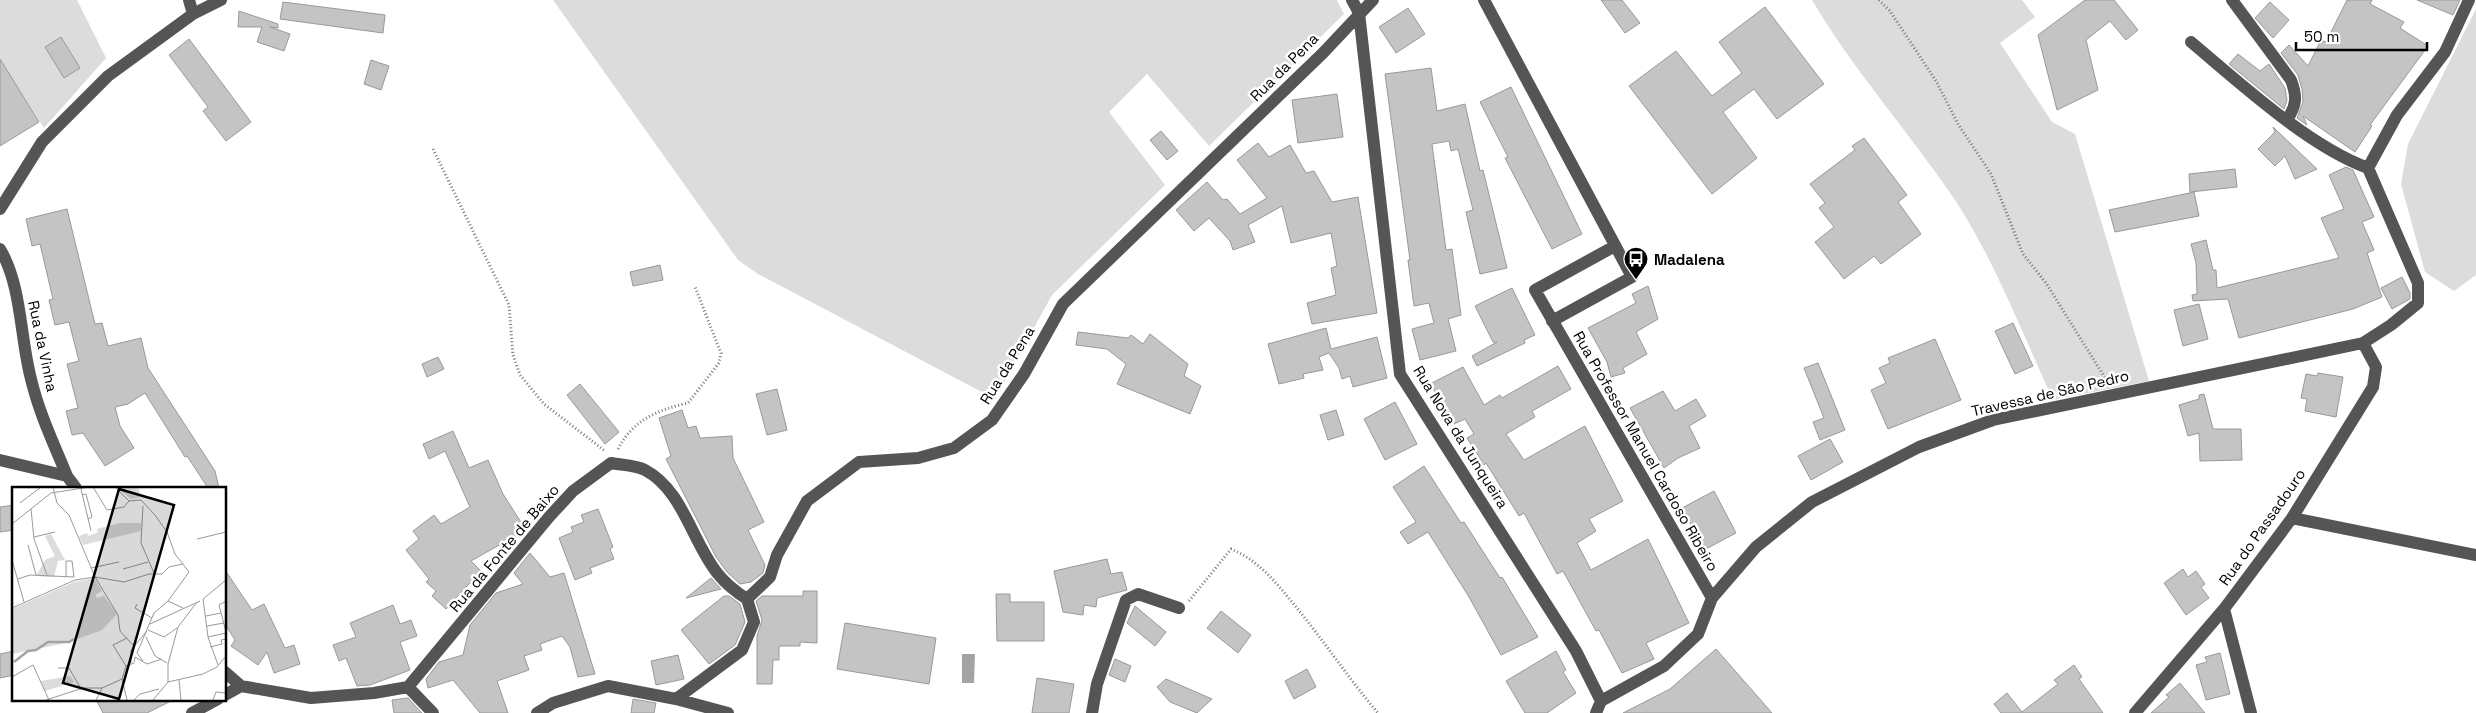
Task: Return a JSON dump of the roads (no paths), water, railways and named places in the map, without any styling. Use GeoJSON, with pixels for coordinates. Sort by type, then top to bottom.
{"type":"FeatureCollection","features":[{"type":"Feature","properties":{"kind":"street"},"geometry":{"type":"LineString","coordinates":[[189,0],[193,14]]}},
{"type":"Feature","properties":{"kind":"street"},"geometry":{"type":"LineString","coordinates":[[0,209],[42,142],[101,83],[193,14],[221,0]]}},
{"type":"Feature","properties":{"kind":"street","name":"Rua Nova da Junqueira"},"geometry":{"type":"LineString","coordinates":[[1352,0],[1358,13],[1400,374],[1576,651],[1598,707]]}},
{"type":"Feature","properties":{"kind":"street","name":"Rua da Pena"},"geometry":{"type":"LineString","coordinates":[[747,599],[770,577],[777,555],[807,501],[859,462],[918,458],[954,448],[992,420],[1024,374],[1063,304],[1323,53],[1358,13],[1373,0]]}},
{"type":"Feature","properties":{"kind":"street","name":"Rua Professor Manuel Cardoso Ribeiro"},"geometry":{"type":"LineString","coordinates":[[1484,0],[1632,277],[1552,321]]}},
{"type":"Feature","properties":{"kind":"street"},"geometry":{"type":"LineString","coordinates":[[2232,0],[2291,80],[2296,95],[2295,107],[2287,120]]}},
{"type":"Feature","properties":{"kind":"street"},"geometry":{"type":"LineString","coordinates":[[2368,168],[2397,115],[2444,52],[2470,0]]}},
{"type":"Feature","properties":{"kind":"street"},"geometry":{"type":"LineString","coordinates":[[2191,42],[2287,120],[2348,160],[2368,168],[2418,283],[2418,303],[2364,343]]}},
{"type":"Feature","properties":{"kind":"street","name":"Rua Professor Manuel Cardoso Ribeiro"},"geometry":{"type":"LineString","coordinates":[[1615,246],[1535,290],[1712,598]]}},
{"type":"Feature","properties":{"kind":"street","name":"Rua da Vinha"},"geometry":{"type":"LineString","coordinates":[[0,249],[15,289],[31,379],[47,428],[67,476],[75,487]]}},
{"type":"Feature","properties":{"kind":"street","name":"Travessa de São Pedro"},"geometry":{"type":"LineString","coordinates":[[1598,707],[1664,666],[1698,634],[1712,598],[1756,547],[1812,502],[1919,447],[1993,420],[2364,343]]}},
{"type":"Feature","properties":{"kind":"street","name":"Rua do Passadouro"},"geometry":{"type":"LineString","coordinates":[[2135,713],[2224,609],[2292,518],[2373,387],[2376,367],[2364,343]]}},
{"type":"Feature","properties":{"kind":"street"},"geometry":{"type":"LineString","coordinates":[[0,460],[67,476]]}},
{"type":"Feature","properties":{"kind":"street","name":"Rua da Fonte de Baixo"},"geometry":{"type":"LineString","coordinates":[[408,687],[549,517],[573,491],[613,460],[644,469],[661,481],[675,500],[717,574],[735,592],[747,599]]}},
{"type":"Feature","properties":{"kind":"street"},"geometry":{"type":"LineString","coordinates":[[2292,518],[2476,554]]}},
{"type":"Feature","properties":{"kind":"street"},"geometry":{"type":"LineString","coordinates":[[1092,713],[1097,684],[1126,600],[1138,594],[1179,608]]}},
{"type":"Feature","properties":{"kind":"street"},"geometry":{"type":"LineString","coordinates":[[676,699],[742,650],[754,622],[747,599]]}},
{"type":"Feature","properties":{"kind":"street"},"geometry":{"type":"LineString","coordinates":[[2224,609],[2251,713]]}},
{"type":"Feature","properties":{"kind":"street"},"geometry":{"type":"LineString","coordinates":[[226,673],[240,686],[311,698],[374,693],[408,687],[433,713]]}},
{"type":"Feature","properties":{"kind":"street"},"geometry":{"type":"LineString","coordinates":[[226,694],[240,686]]}},
{"type":"Feature","properties":{"kind":"street"},"geometry":{"type":"LineString","coordinates":[[536,713],[553,703],[608,686],[676,699],[728,713]]}},
{"type":"Feature","properties":{"kind":"street"},"geometry":{"type":"LineString","coordinates":[[192,713],[216,700]]}},
{"type":"Feature","properties":{"kind":"place","name":"Madalena"},"geometry":{"type":"Point","coordinates":[1636,280]}}]}
